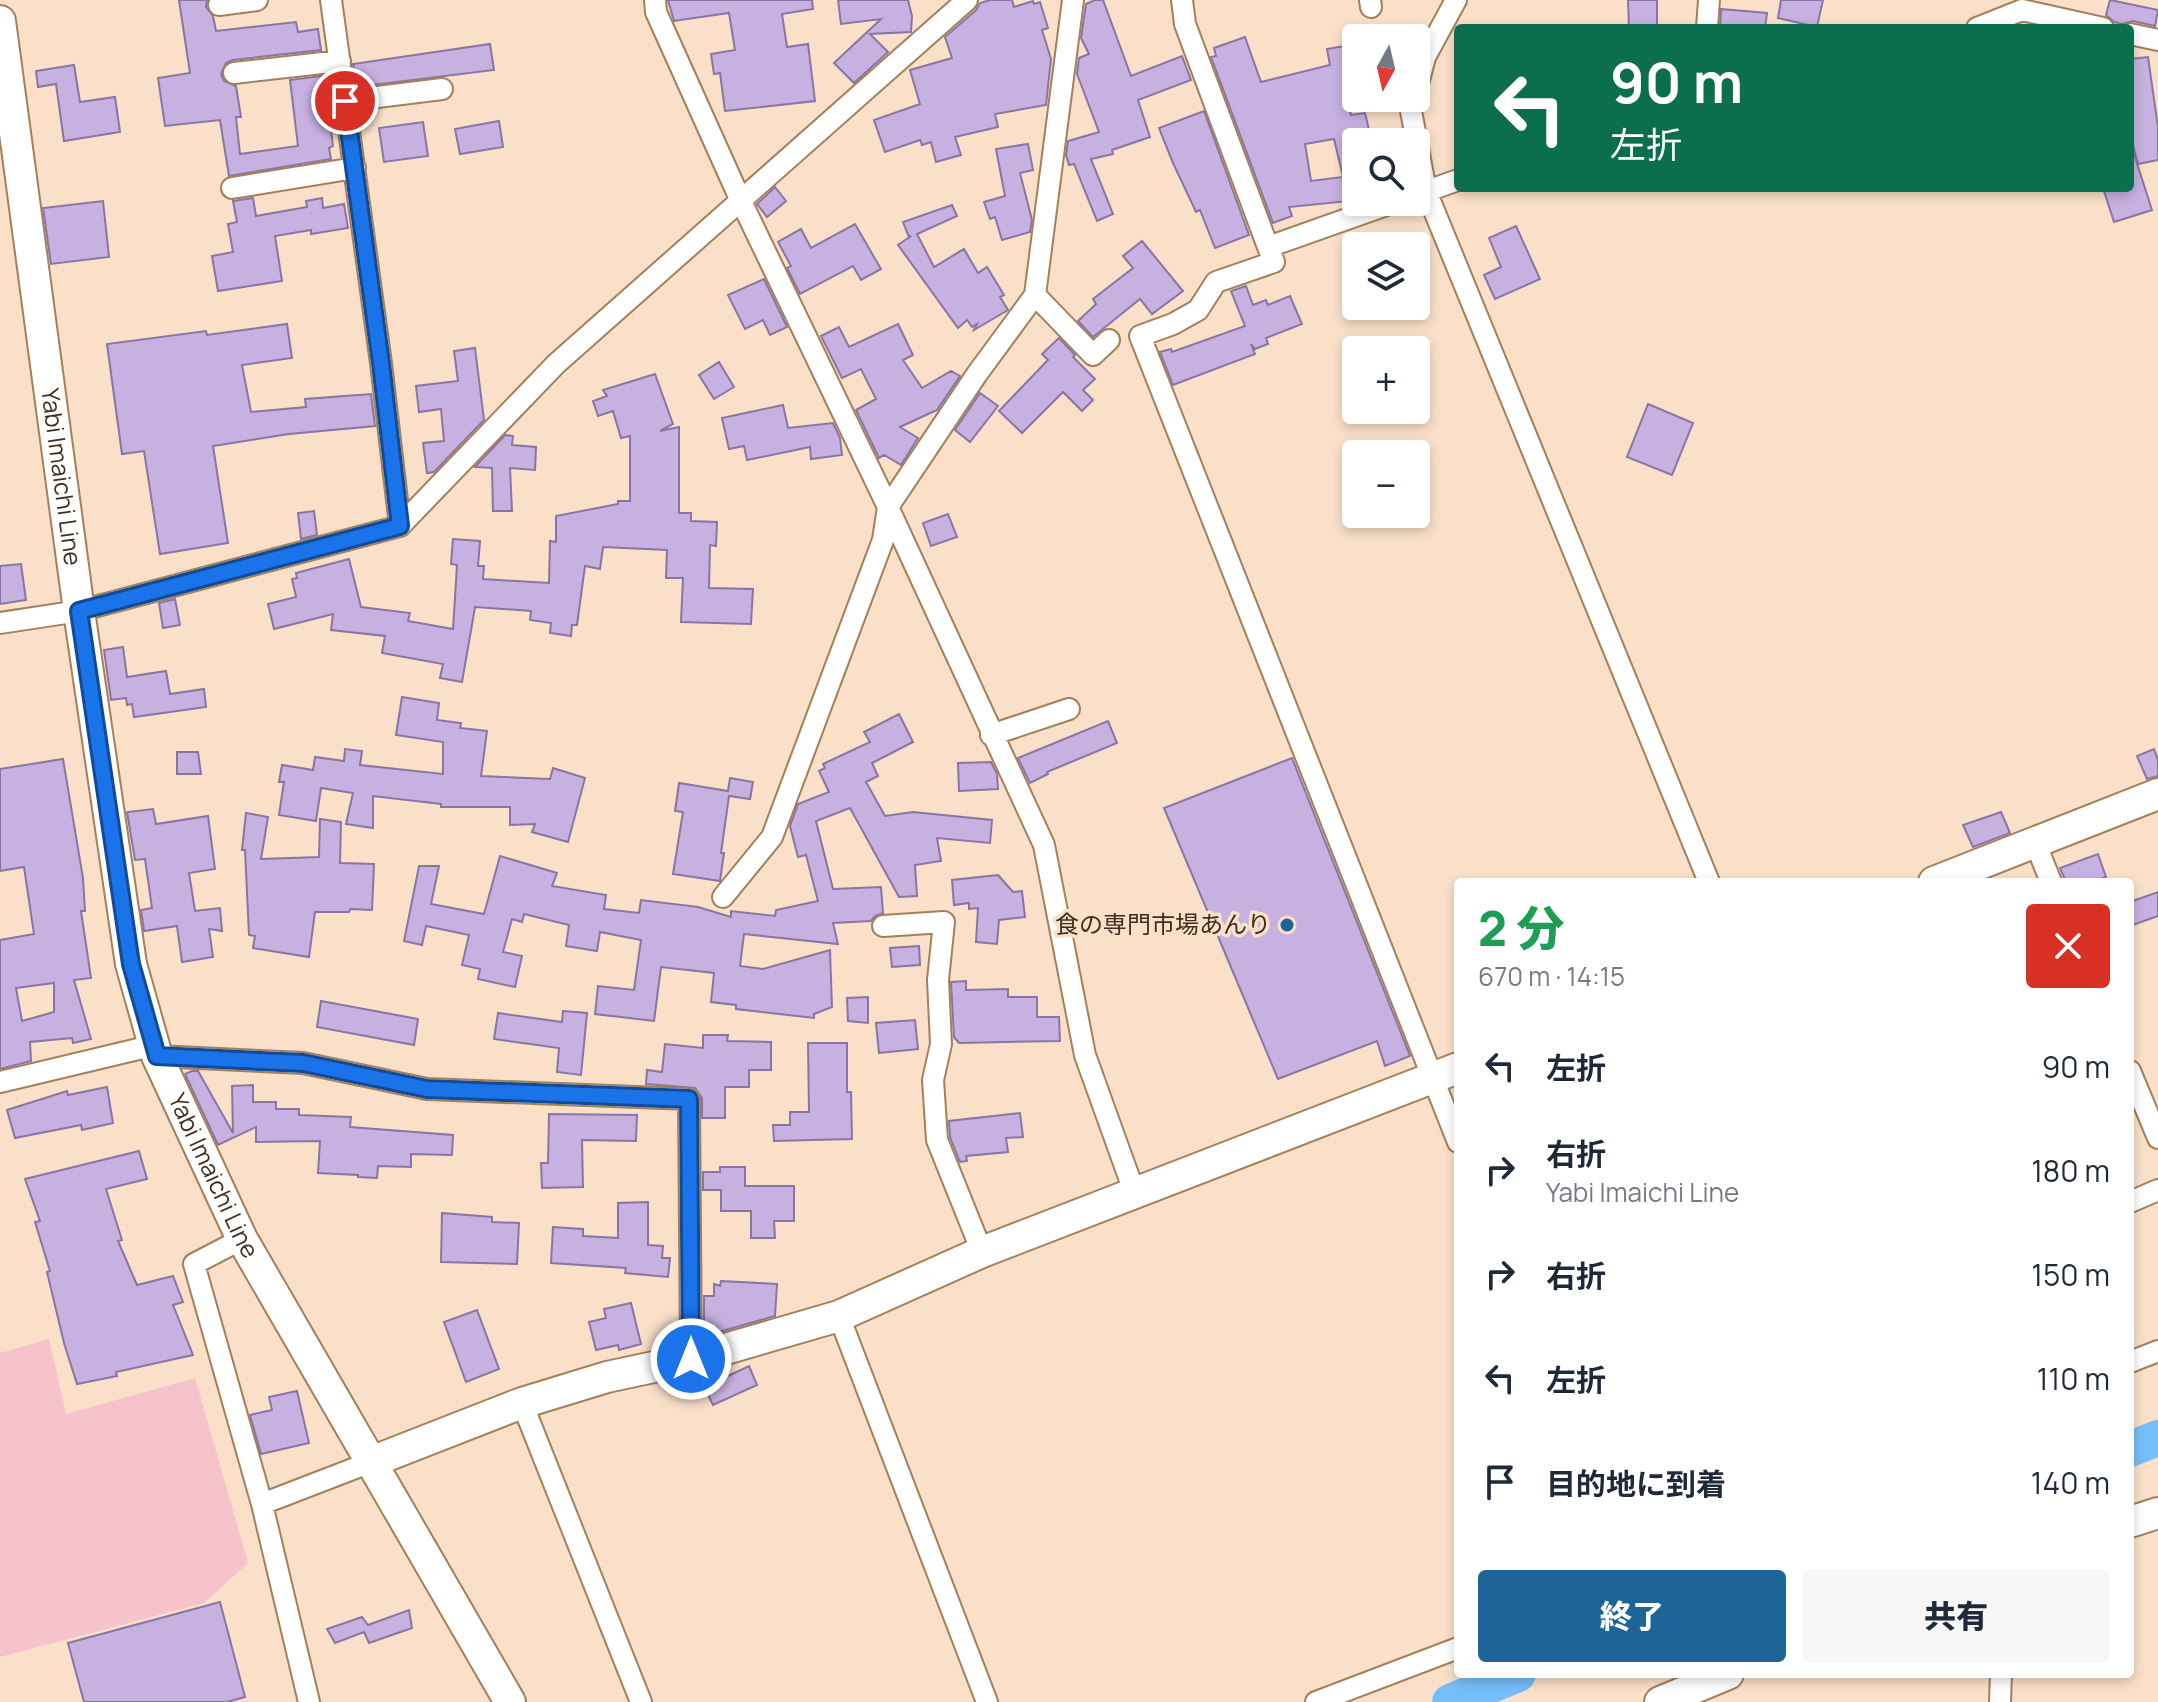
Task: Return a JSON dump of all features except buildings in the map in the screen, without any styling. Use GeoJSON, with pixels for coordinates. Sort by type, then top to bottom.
{"type":"FeatureCollection","features":[{"type":"Feature","properties":{"kind":"main road","name":"Yabi Imaichi Line"},"geometry":{"type":"LineString","coordinates":[[0,21],[11,176],[131,964],[156,1051],[242,1239],[510,1702]]}},
{"type":"Feature","properties":{"kind":"main road"},"geometry":{"type":"LineString","coordinates":[[1944,878],[2158,794]]}},
{"type":"Feature","properties":{"kind":"main road"},"geometry":{"type":"LineString","coordinates":[[371,1462],[522,1403],[607,1377],[691,1359],[839,1316],[982,1252],[1445,1072]]}},
{"type":"Feature","properties":{"kind":"main road"},"geometry":{"type":"LineString","coordinates":[[2134,1521],[2158,1513]]}},
{"type":"Feature","properties":{"kind":"main road"},"geometry":{"type":"LineString","coordinates":[[1660,1702],[1718,1678]]}},
{"type":"Feature","properties":{"kind":"street"},"geometry":{"type":"LineString","coordinates":[[219,5],[257,0]]}},
{"type":"Feature","properties":{"kind":"street"},"geometry":{"type":"LineString","coordinates":[[331,0],[400,526]]}},
{"type":"Feature","properties":{"kind":"street"},"geometry":{"type":"LineString","coordinates":[[655,0],[656,12],[740,199],[888,507],[1044,845],[1085,1055],[1135,1194]]}},
{"type":"Feature","properties":{"kind":"street"},"geometry":{"type":"LineString","coordinates":[[0,623],[79,611],[400,526],[556,364],[967,0]]}},
{"type":"Feature","properties":{"kind":"street"},"geometry":{"type":"LineString","coordinates":[[723,897],[772,837],[883,540],[888,507],[977,374],[1035,295],[1073,0]]}},
{"type":"Feature","properties":{"kind":"street"},"geometry":{"type":"LineString","coordinates":[[1182,0],[1185,24],[1274,262],[1216,282],[1198,310],[1173,324],[1140,336],[1445,1072],[1454,1120]]}},
{"type":"Feature","properties":{"kind":"street"},"geometry":{"type":"LineString","coordinates":[[1430,48],[1456,0]]}},
{"type":"Feature","properties":{"kind":"street"},"geometry":{"type":"LineString","coordinates":[[1707,24],[1709,0]]}},
{"type":"Feature","properties":{"kind":"street"},"geometry":{"type":"LineString","coordinates":[[1987,24],[2022,10],[2085,24]]}},
{"type":"Feature","properties":{"kind":"street"},"geometry":{"type":"LineString","coordinates":[[2134,35],[2158,40]]}},
{"type":"Feature","properties":{"kind":"street"},"geometry":{"type":"LineString","coordinates":[[234,73],[340,61]]}},
{"type":"Feature","properties":{"kind":"street"},"geometry":{"type":"LineString","coordinates":[[345,101],[442,89]]}},
{"type":"Feature","properties":{"kind":"street"},"geometry":{"type":"LineString","coordinates":[[232,188],[355,168]]}},
{"type":"Feature","properties":{"kind":"street"},"geometry":{"type":"LineString","coordinates":[[1430,190],[1454,181]]}},
{"type":"Feature","properties":{"kind":"street"},"geometry":{"type":"LineString","coordinates":[[1430,215],[1707,878]]}},
{"type":"Feature","properties":{"kind":"street"},"geometry":{"type":"LineString","coordinates":[[1268,247],[1355,216]]}},
{"type":"Feature","properties":{"kind":"street"},"geometry":{"type":"LineString","coordinates":[[1035,295],[1093,355],[1109,340]]}},
{"type":"Feature","properties":{"kind":"street"},"geometry":{"type":"LineString","coordinates":[[991,735],[1069,709]]}},
{"type":"Feature","properties":{"kind":"street"},"geometry":{"type":"LineString","coordinates":[[2035,842],[2049,878]]}},
{"type":"Feature","properties":{"kind":"street"},"geometry":{"type":"LineString","coordinates":[[883,926],[944,922],[938,980],[941,1044],[933,1080],[937,1140],[982,1252]]}},
{"type":"Feature","properties":{"kind":"street"},"geometry":{"type":"LineString","coordinates":[[0,1082],[156,1051],[303,1063],[427,1089],[689,1099],[691,1359]]}},
{"type":"Feature","properties":{"kind":"street"},"geometry":{"type":"LineString","coordinates":[[2134,1081],[2158,1138]]}},
{"type":"Feature","properties":{"kind":"street"},"geometry":{"type":"LineString","coordinates":[[2134,1200],[2158,1190]]}},
{"type":"Feature","properties":{"kind":"street"},"geometry":{"type":"LineString","coordinates":[[242,1239],[194,1264],[262,1504],[309,1702]]}},
{"type":"Feature","properties":{"kind":"street"},"geometry":{"type":"LineString","coordinates":[[839,1316],[987,1702]]}},
{"type":"Feature","properties":{"kind":"street"},"geometry":{"type":"LineString","coordinates":[[2134,1360],[2158,1351]]}},
{"type":"Feature","properties":{"kind":"street"},"geometry":{"type":"LineString","coordinates":[[522,1403],[641,1702]]}},
{"type":"Feature","properties":{"kind":"street"},"geometry":{"type":"LineString","coordinates":[[262,1504],[371,1462]]}},
{"type":"Feature","properties":{"kind":"street"},"geometry":{"type":"LineString","coordinates":[[1316,1702],[1454,1650]]}},
{"type":"Feature","properties":{"kind":"street"},"geometry":{"type":"LineString","coordinates":[[2000,1702],[2001,1678]]}},
{"type":"Feature","properties":{"kind":"shaded area"},"geometry":{"type":"Polygon","coordinates":[[[49,1339],[66,1414],[195,1378],[248,1563],[204,1603],[0,1657],[0,1353],[49,1339]]]}},
{"type":"Feature","properties":{"kind":"waterway"},"geometry":{"type":"LineString","coordinates":[[2134,1447],[2158,1438]]}},
{"type":"Feature","properties":{"kind":"waterway"},"geometry":{"type":"LineString","coordinates":[[1450,1702],[1508,1678]]}},
{"type":"Feature","properties":{"kind":"place","name":"食の専門市場あんり"},"geometry":{"type":"Point","coordinates":[1287,925]}},
{"type":"Feature","properties":{"kind":"route"},"geometry":{"type":"LineString","coordinates":[[345,101],[400,526],[79,611],[131,964],[157,1056],[303,1063],[427,1089],[689,1099],[691,1359]]}}]}
